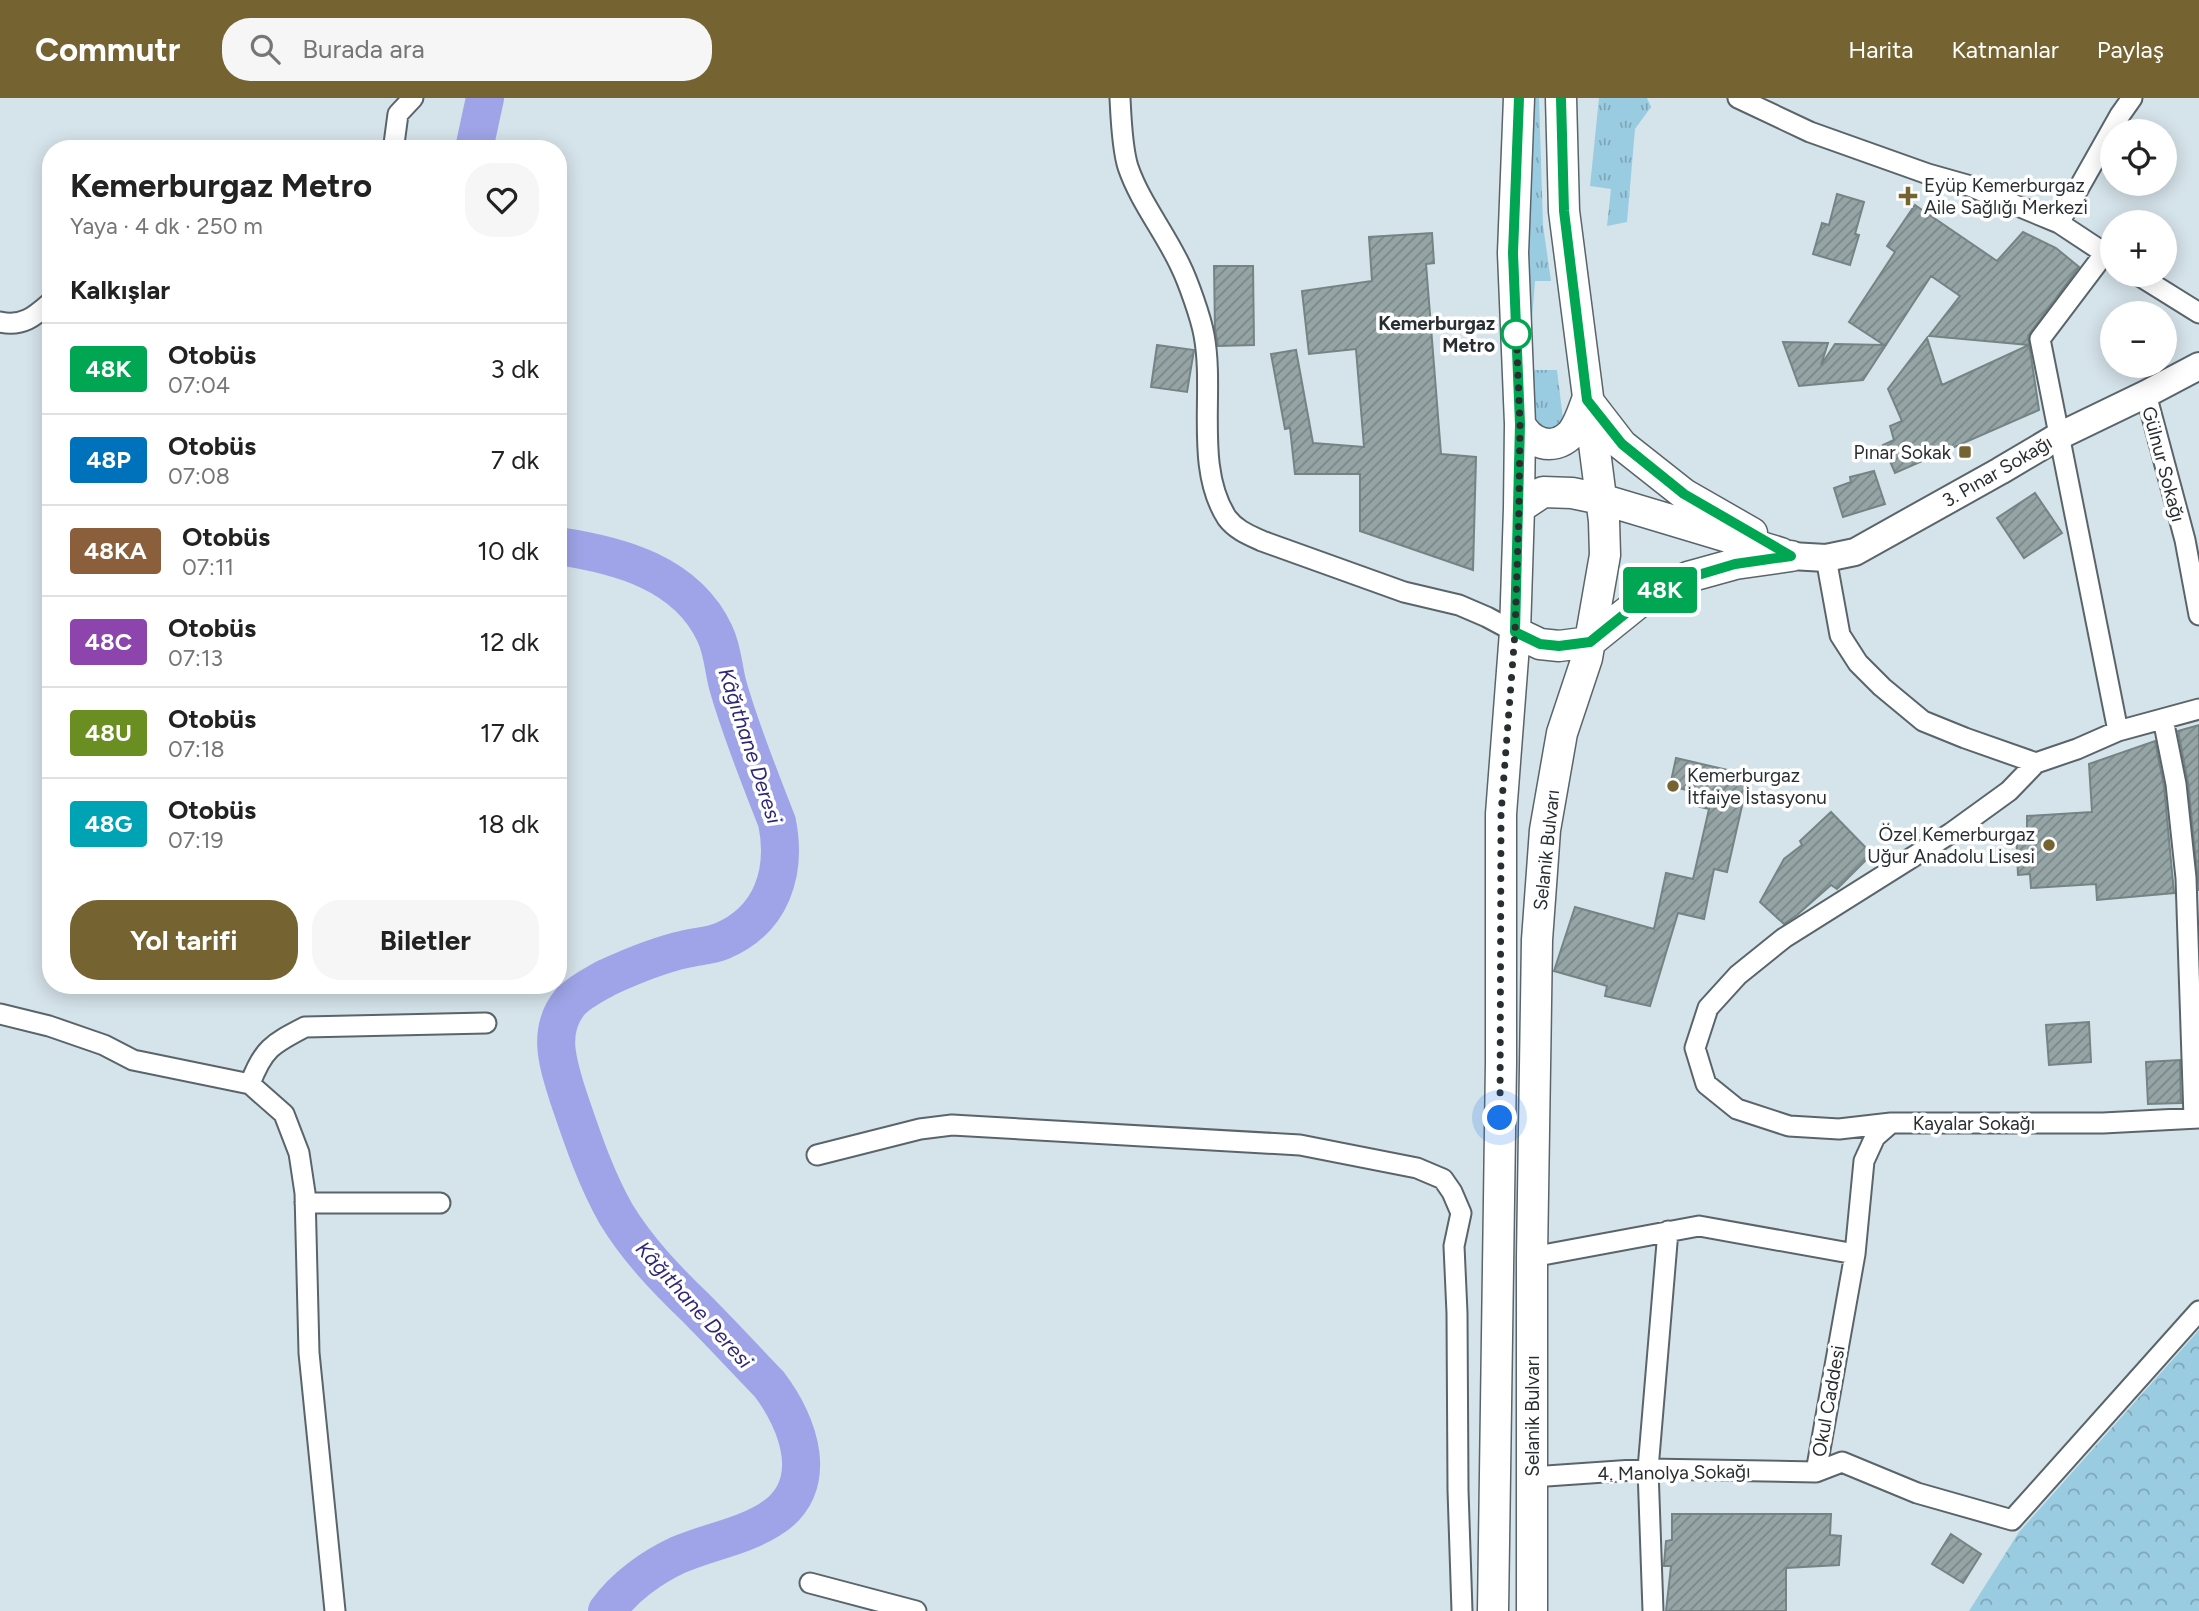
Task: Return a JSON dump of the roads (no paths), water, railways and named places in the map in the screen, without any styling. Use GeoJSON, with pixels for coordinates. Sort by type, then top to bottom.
{"type":"FeatureCollection","features":[{"type":"Feature","properties":{"kind":"main road","name":"Selanik Bulvarı"},"geometry":{"type":"LineString","coordinates":[[1493,1611],[1501,1063],[1501,814],[1515,632],[1519,508],[1520,424],[1513,253],[1520,98]]}},
{"type":"Feature","properties":{"kind":"main road","name":"Selanik Bulvarı"},"geometry":{"type":"LineString","coordinates":[[1532,1611],[1532,1257],[1537,940],[1545,830],[1562,733],[1587,658],[1605,555],[1601,499],[1564,211],[1561,98]]}},
{"type":"Feature","properties":{"kind":"main road"},"geometry":{"type":"LineString","coordinates":[[1520,424],[1526,436],[1539,444],[1558,444],[1572,434],[1587,400],[1622,444],[1684,494],[1791,556]]}},
{"type":"Feature","properties":{"kind":"main road"},"geometry":{"type":"LineString","coordinates":[[1519,508],[1543,492],[1572,493],[1601,499],[1791,556]]}},
{"type":"Feature","properties":{"kind":"main road"},"geometry":{"type":"LineString","coordinates":[[1515,632],[1540,644],[1559,646],[1590,642],[1647,596],[1688,578],[1735,564],[1791,556]]}},
{"type":"Feature","properties":{"kind":"street"},"geometry":{"type":"LineString","coordinates":[[395,140],[398,114],[413,98]]}},
{"type":"Feature","properties":{"kind":"street"},"geometry":{"type":"LineString","coordinates":[[1120,98],[1127,164],[1145,206],[1181,267],[1204,334],[1208,366],[1209,468],[1219,501],[1228,519],[1242,532],[1262,541],[1404,592],[1459,605],[1515,632]]}},
{"type":"Feature","properties":{"kind":"street"},"geometry":{"type":"LineString","coordinates":[[1738,98],[1810,132],[1967,185],[2059,223],[2100,251]]}},
{"type":"Feature","properties":{"kind":"street"},"geometry":{"type":"LineString","coordinates":[[2059,223],[2132,98]]}},
{"type":"Feature","properties":{"kind":"street"},"geometry":{"type":"LineString","coordinates":[[2100,266],[2040,340],[2118,731]]}},
{"type":"Feature","properties":{"kind":"street"},"geometry":{"type":"LineString","coordinates":[[2157,287],[2199,313]]}},
{"type":"Feature","properties":{"kind":"street"},"geometry":{"type":"LineString","coordinates":[[0,322],[11,325],[33,318],[42,310]]}},
{"type":"Feature","properties":{"kind":"street","name":"3. Pınar Sokağı"},"geometry":{"type":"LineString","coordinates":[[1791,556],[1826,558],[1855,552],[2059,436],[2199,366]]}},
{"type":"Feature","properties":{"kind":"street","name":"Gülnur Sokağı"},"geometry":{"type":"LineString","coordinates":[[2146,394],[2185,540],[2199,615]]}},
{"type":"Feature","properties":{"kind":"street"},"geometry":{"type":"LineString","coordinates":[[1826,558],[1840,635],[1858,663],[1882,687],[1923,721],[2036,762]]}},
{"type":"Feature","properties":{"kind":"street"},"geometry":{"type":"LineString","coordinates":[[1891,1123],[1839,1129],[1789,1126],[1737,1109],[1706,1084],[1695,1048],[1708,1007],[1738,975],[1784,938],[1951,833],[2009,791],[2036,762],[2118,731],[2199,709]]}},
{"type":"Feature","properties":{"kind":"street"},"geometry":{"type":"LineString","coordinates":[[2163,719],[2176,784],[2186,878],[2197,1118]]}},
{"type":"Feature","properties":{"kind":"street"},"geometry":{"type":"LineString","coordinates":[[0,1014],[49,1026],[104,1045],[133,1060],[250,1084],[284,1114],[299,1153],[305,1203],[309,1353],[335,1611]]}},
{"type":"Feature","properties":{"kind":"street"},"geometry":{"type":"LineString","coordinates":[[250,1084],[260,1059],[280,1040],[305,1027],[486,1023]]}},
{"type":"Feature","properties":{"kind":"street","name":"Kayalar Sokağı"},"geometry":{"type":"LineString","coordinates":[[1855,1254],[1864,1161],[1875,1137],[1891,1123],[2103,1123],[2197,1118]]}},
{"type":"Feature","properties":{"kind":"street"},"geometry":{"type":"LineString","coordinates":[[817,1155],[920,1129],[952,1125],[1300,1145],[1417,1168],[1443,1179],[1461,1213],[1454,1246],[1462,1611]]}},
{"type":"Feature","properties":{"kind":"street"},"geometry":{"type":"LineString","coordinates":[[305,1203],[440,1203]]}},
{"type":"Feature","properties":{"kind":"street"},"geometry":{"type":"LineString","coordinates":[[1532,1257],[1699,1226],[1855,1254]]}},
{"type":"Feature","properties":{"kind":"street"},"geometry":{"type":"LineString","coordinates":[[1653,1611],[1648,1469],[1668,1231]]}},
{"type":"Feature","properties":{"kind":"street","name":"Okul Caddesi"},"geometry":{"type":"LineString","coordinates":[[1816,1472],[1855,1254]]}},
{"type":"Feature","properties":{"kind":"street","name":"Okul Caddesi"},"geometry":{"type":"LineString","coordinates":[[1816,1472],[1842,1462],[1917,1493],[2012,1520],[2199,1311]]}},
{"type":"Feature","properties":{"kind":"street","name":"4. Manolya Sokağı"},"geometry":{"type":"LineString","coordinates":[[1532,1477],[1648,1469],[1816,1472]]}},
{"type":"Feature","properties":{"kind":"street"},"geometry":{"type":"LineString","coordinates":[[810,1583],[916,1611]]}},
{"type":"Feature","properties":{"kind":"waterway","name":"Kâğıthane Deresi"},"geometry":{"type":"LineString","coordinates":[[476,140],[485,98]]}},
{"type":"Feature","properties":{"kind":"waterway","name":"Kâğıthane Deresi"},"geometry":{"type":"LineString","coordinates":[[567,548],[604,555],[649,570],[687,596],[703,613],[718,640],[733,703],[777,822],[780,841],[780,859],[772,892],[753,921],[722,941],[665,954],[606,978],[583,991],[563,1012],[556,1035],[564,1084],[589,1156],[616,1214],[652,1263],[769,1384],[789,1417],[800,1455],[801,1473],[796,1491],[786,1507],[758,1526],[689,1550],[658,1565],[630,1586],[607,1611]]}},
{"type":"Feature","properties":{"kind":"place","name":"Eyüp Kemerburgaz Aile Sağlığı Merkezi"},"geometry":{"type":"Point","coordinates":[1908,196]}},
{"type":"Feature","properties":{"kind":"place","name":"Kemerburgaz Metro"},"geometry":{"type":"Point","coordinates":[1516,334]}},
{"type":"Feature","properties":{"kind":"place","name":"Pınar Sokak"},"geometry":{"type":"Point","coordinates":[1965,452]}},
{"type":"Feature","properties":{"kind":"place","name":"Kemerburgaz İtfaiye İstasyonu"},"geometry":{"type":"Point","coordinates":[1673,786]}},
{"type":"Feature","properties":{"kind":"place","name":"Özel Kemerburgaz Uğur Anadolu Lisesi"},"geometry":{"type":"Point","coordinates":[2049,845]}}]}
